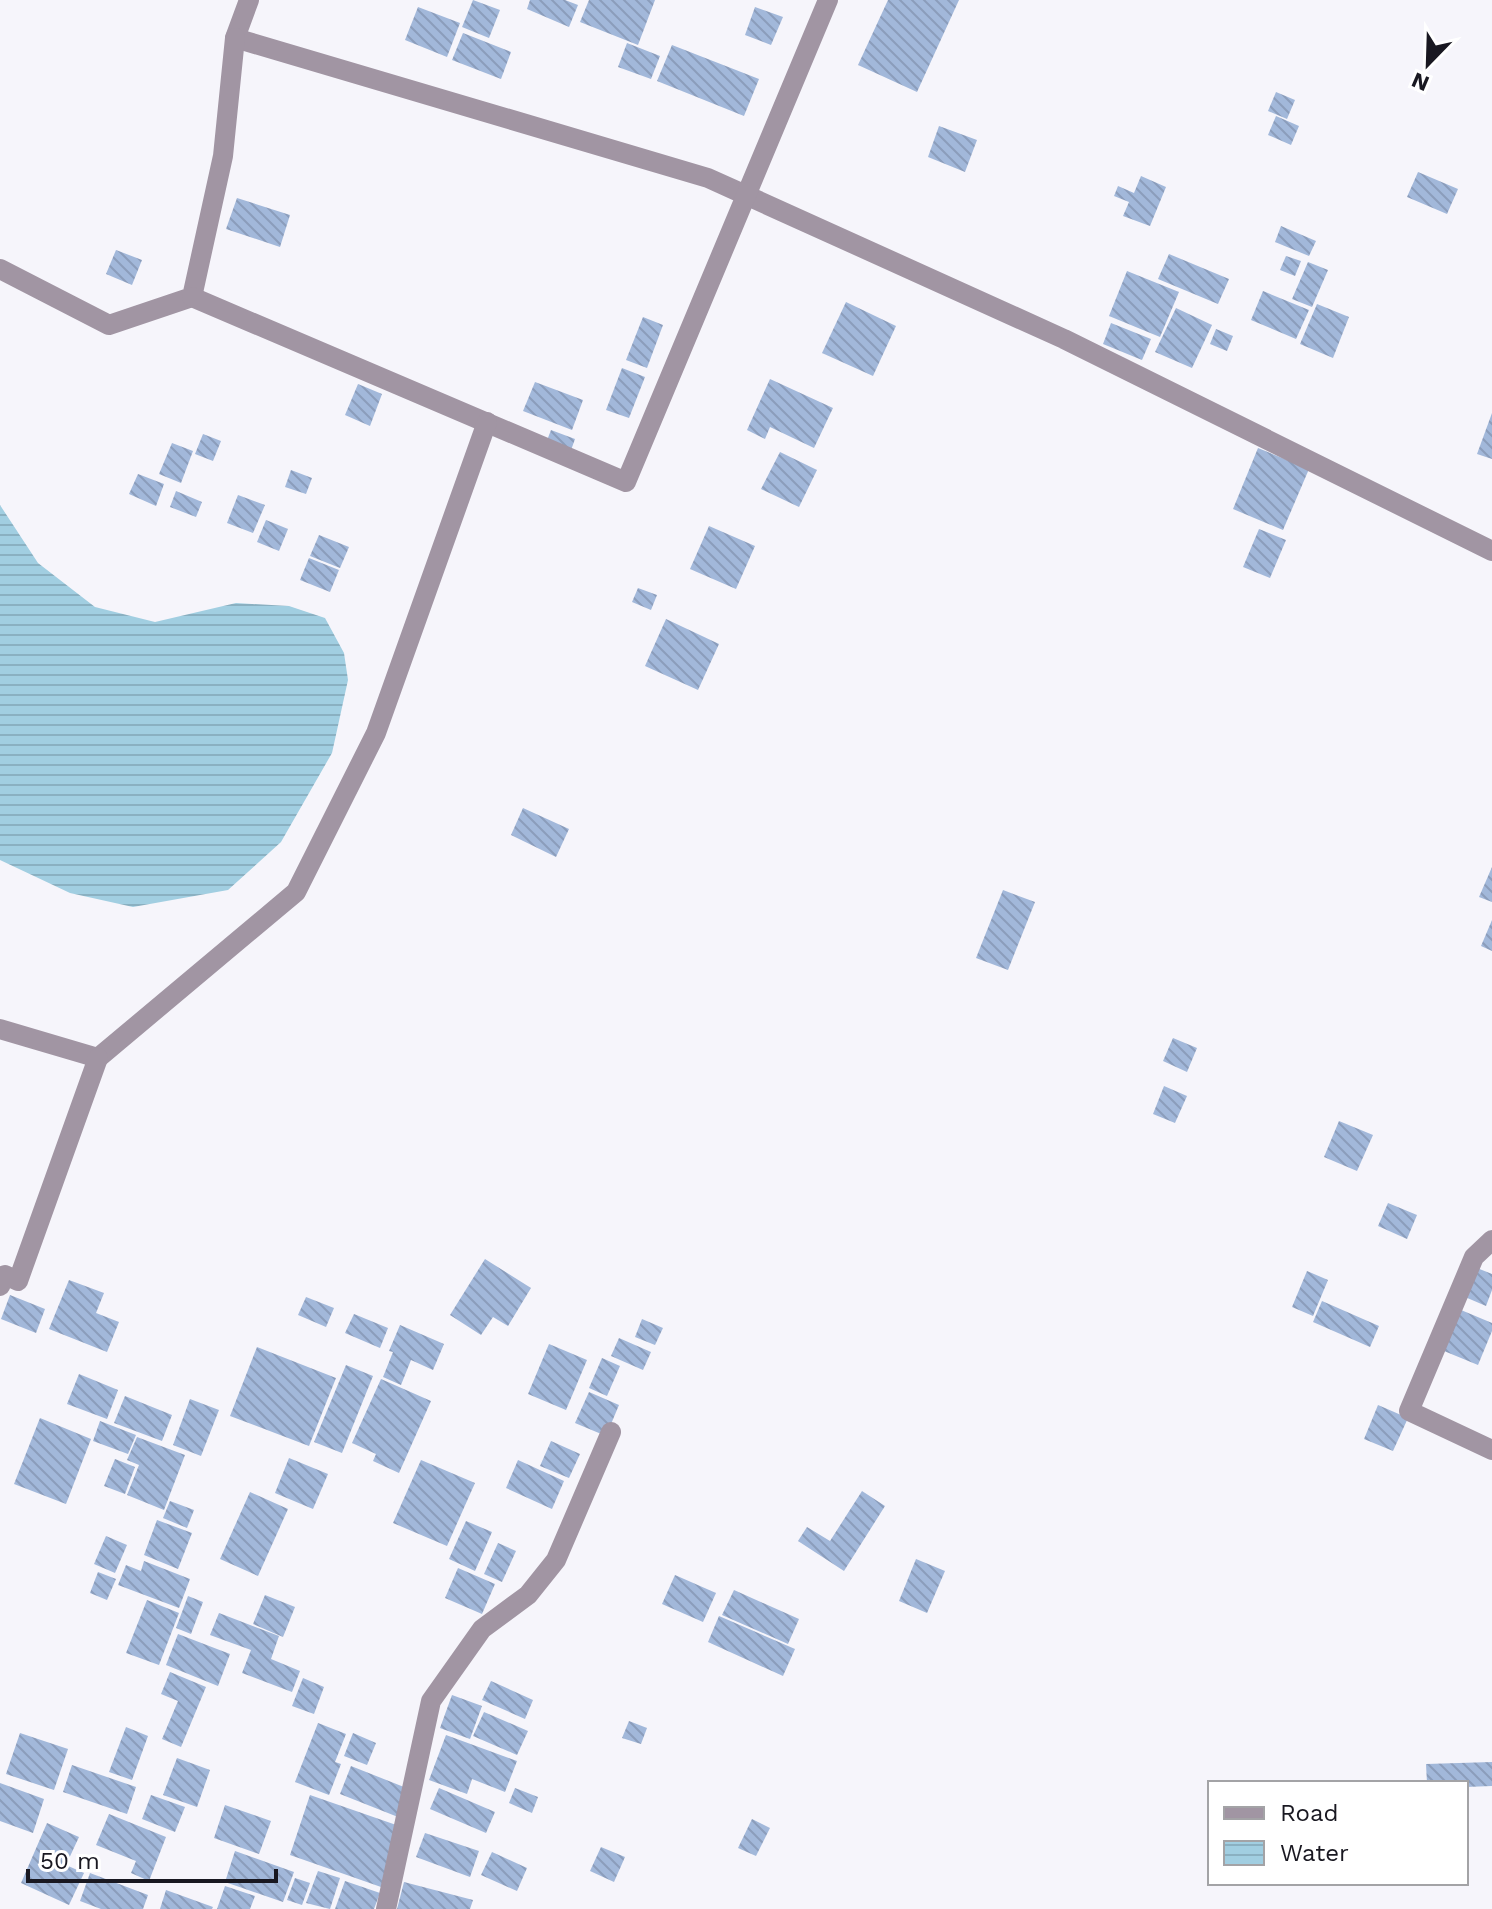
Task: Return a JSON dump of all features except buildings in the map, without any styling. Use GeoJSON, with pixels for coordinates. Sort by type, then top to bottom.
{"type":"FeatureCollection","features":[{"type":"Feature","properties":{"kind":"street"},"geometry":{"type":"LineString","coordinates":[[192,297],[223,156],[235,38],[249,0]]}},
{"type":"Feature","properties":{"kind":"street"},"geometry":{"type":"LineString","coordinates":[[0,269],[109,325],[192,297],[626,482],[828,0]]}},
{"type":"Feature","properties":{"kind":"street"},"geometry":{"type":"LineString","coordinates":[[235,38],[708,178],[1064,339],[1492,551]]}},
{"type":"Feature","properties":{"kind":"street"},"geometry":{"type":"LineString","coordinates":[[0,1286],[5,1275],[18,1281],[98,1058],[296,892],[376,733],[487,422]]}},
{"type":"Feature","properties":{"kind":"street"},"geometry":{"type":"LineString","coordinates":[[0,1029],[98,1058]]}},
{"type":"Feature","properties":{"kind":"street"},"geometry":{"type":"LineString","coordinates":[[1492,1240],[1474,1257],[1409,1411],[1492,1450]]}},
{"type":"Feature","properties":{"kind":"street"},"geometry":{"type":"LineString","coordinates":[[386,1909],[431,1701],[482,1629],[528,1595],[556,1560],[611,1432]]}},
{"type":"Feature","properties":{"kind":"water"},"geometry":{"type":"Polygon","coordinates":[[[0,505],[38,563],[95,607],[155,622],[236,603],[289,606],[325,618],[344,653],[348,680],[332,753],[281,842],[228,890],[133,907],[70,893],[0,860],[0,505]]]}}]}
